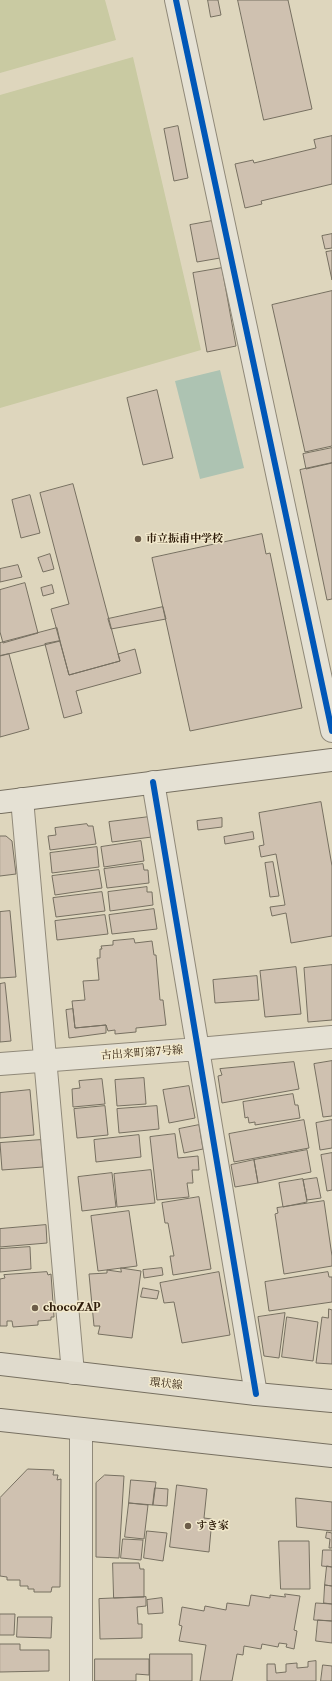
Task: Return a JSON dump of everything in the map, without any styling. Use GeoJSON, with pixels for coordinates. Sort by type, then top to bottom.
{"type":"FeatureCollection","features":[{"type":"Feature","properties":{"kind":"main road","name":"環状線"},"geometry":{"type":"LineString","coordinates":[[0,1364],[256,1394],[332,1401]]}},
{"type":"Feature","properties":{"kind":"main road"},"geometry":{"type":"LineString","coordinates":[[0,1420],[332,1456]]}},
{"type":"Feature","properties":{"kind":"street"},"geometry":{"type":"LineString","coordinates":[[176,0],[332,731]]}},
{"type":"Feature","properties":{"kind":"street"},"geometry":{"type":"LineString","coordinates":[[0,802],[332,760]]}},
{"type":"Feature","properties":{"kind":"street"},"geometry":{"type":"LineString","coordinates":[[153,782],[256,1394]]}},
{"type":"Feature","properties":{"kind":"street"},"geometry":{"type":"LineString","coordinates":[[22,799],[73,1373]]}},
{"type":"Feature","properties":{"kind":"street","name":"古出来町第7号線"},"geometry":{"type":"LineString","coordinates":[[0,1064],[198,1050],[332,1037]]}},
{"type":"Feature","properties":{"kind":"street"},"geometry":{"type":"LineString","coordinates":[[80,1429],[80,1681]]}},
{"type":"Feature","properties":{"kind":"green space"},"geometry":{"type":"Polygon","coordinates":[[[0,0],[105,0],[116,40],[0,73],[0,0]]]}},
{"type":"Feature","properties":{"kind":"green space"},"geometry":{"type":"Polygon","coordinates":[[[133,57],[201,350],[0,408],[0,95],[133,57]]]}},
{"type":"Feature","properties":{"kind":"shaded area"},"geometry":{"type":"Polygon","coordinates":[[[220,370],[244,468],[200,479],[175,381],[220,370]]]}},
{"type":"Feature","properties":{"kind":"building"},"geometry":{"type":"Polygon","coordinates":[[[208,0],[218,0],[221,15],[211,17],[208,0]]]}},
{"type":"Feature","properties":{"kind":"building"},"geometry":{"type":"Polygon","coordinates":[[[238,0],[288,0],[312,109],[264,120],[238,0]]]}},
{"type":"Feature","properties":{"kind":"building"},"geometry":{"type":"Polygon","coordinates":[[[178,126],[188,178],[174,181],[164,129],[178,126]]]}},
{"type":"Feature","properties":{"kind":"building"},"geometry":{"type":"Polygon","coordinates":[[[332,136],[332,184],[261,201],[262,204],[245,208],[235,164],[253,160],[254,163],[316,148],[314,140],[332,136]]]}},
{"type":"Feature","properties":{"kind":"building"},"geometry":{"type":"Polygon","coordinates":[[[212,221],[220,258],[197,262],[190,225],[212,221]]]}},
{"type":"Feature","properties":{"kind":"building"},"geometry":{"type":"Polygon","coordinates":[[[332,234],[332,248],[325,249],[322,236],[332,234]]]}},
{"type":"Feature","properties":{"kind":"building"},"geometry":{"type":"Polygon","coordinates":[[[332,251],[332,280],[326,252],[332,251]]]}},
{"type":"Feature","properties":{"kind":"building"},"geometry":{"type":"Polygon","coordinates":[[[222,268],[236,346],[207,352],[193,273],[222,268]]]}},
{"type":"Feature","properties":{"kind":"building"},"geometry":{"type":"Polygon","coordinates":[[[332,291],[332,446],[305,452],[272,305],[332,291]]]}},
{"type":"Feature","properties":{"kind":"building"},"geometry":{"type":"Polygon","coordinates":[[[157,390],[173,458],[143,465],[127,398],[157,390]]]}},
{"type":"Feature","properties":{"kind":"building"},"geometry":{"type":"Polygon","coordinates":[[[332,448],[332,463],[306,469],[303,454],[332,448]]]}},
{"type":"Feature","properties":{"kind":"building"},"geometry":{"type":"Polygon","coordinates":[[[332,463],[332,599],[327,600],[300,470],[332,463]]]}},
{"type":"Feature","properties":{"kind":"building"},"geometry":{"type":"Polygon","coordinates":[[[73,484],[120,661],[69,675],[51,609],[69,604],[40,493],[73,484]]]}},
{"type":"Feature","properties":{"kind":"building"},"geometry":{"type":"Polygon","coordinates":[[[30,495],[40,533],[21,538],[12,500],[30,495]]]}},
{"type":"Feature","properties":{"kind":"building"},"geometry":{"type":"Polygon","coordinates":[[[262,534],[266,554],[270,553],[302,708],[190,731],[152,558],[262,534]]]}},
{"type":"Feature","properties":{"kind":"building"},"geometry":{"type":"Polygon","coordinates":[[[50,554],[54,569],[43,572],[38,558],[50,554]]]}},
{"type":"Feature","properties":{"kind":"building"},"geometry":{"type":"Polygon","coordinates":[[[18,565],[22,577],[0,582],[0,569],[18,565]]]}},
{"type":"Feature","properties":{"kind":"building"},"geometry":{"type":"Polygon","coordinates":[[[25,583],[38,633],[3,643],[0,632],[0,590],[25,583]]]}},
{"type":"Feature","properties":{"kind":"building"},"geometry":{"type":"Polygon","coordinates":[[[52,585],[54,593],[43,596],[41,588],[52,585]]]}},
{"type":"Feature","properties":{"kind":"building"},"geometry":{"type":"Polygon","coordinates":[[[163,607],[166,619],[111,629],[108,619],[163,607]]]}},
{"type":"Feature","properties":{"kind":"building"},"geometry":{"type":"Polygon","coordinates":[[[57,628],[60,641],[0,656],[0,643],[57,628]]]}},
{"type":"Feature","properties":{"kind":"building"},"geometry":{"type":"Polygon","coordinates":[[[60,641],[69,675],[120,661],[118,654],[135,649],[141,673],[76,691],[82,713],[64,718],[45,644],[60,641]]]}},
{"type":"Feature","properties":{"kind":"building"},"geometry":{"type":"Polygon","coordinates":[[[9,654],[29,729],[0,737],[0,656],[9,654]]]}},
{"type":"Feature","properties":{"kind":"building"},"geometry":{"type":"Polygon","coordinates":[[[321,802],[332,866],[332,936],[291,943],[286,913],[272,916],[270,907],[285,905],[276,854],[261,857],[259,846],[264,845],[259,813],[321,802]]]}},
{"type":"Feature","properties":{"kind":"building"},"geometry":{"type":"Polygon","coordinates":[[[149,817],[152,837],[112,842],[109,822],[149,817]]]}},
{"type":"Feature","properties":{"kind":"building"},"geometry":{"type":"Polygon","coordinates":[[[222,818],[222,827],[198,830],[197,821],[222,818]]]}},
{"type":"Feature","properties":{"kind":"building"},"geometry":{"type":"Polygon","coordinates":[[[87,824],[88,826],[93,826],[96,844],[50,850],[48,836],[56,835],[55,828],[87,824]]]}},
{"type":"Feature","properties":{"kind":"building"},"geometry":{"type":"Polygon","coordinates":[[[253,832],[254,839],[225,844],[224,837],[253,832]]]}},
{"type":"Feature","properties":{"kind":"building"},"geometry":{"type":"Polygon","coordinates":[[[0,836],[6,836],[12,841],[16,874],[0,876],[0,836]]]}},
{"type":"Feature","properties":{"kind":"building"},"geometry":{"type":"Polygon","coordinates":[[[141,841],[144,861],[104,867],[101,847],[141,841]]]}},
{"type":"Feature","properties":{"kind":"building"},"geometry":{"type":"Polygon","coordinates":[[[97,847],[99,867],[52,873],[50,853],[97,847]]]}},
{"type":"Feature","properties":{"kind":"building"},"geometry":{"type":"Polygon","coordinates":[[[273,862],[279,896],[270,897],[265,863],[273,862]]]}},
{"type":"Feature","properties":{"kind":"building"},"geometry":{"type":"Polygon","coordinates":[[[143,864],[144,870],[148,870],[149,883],[107,888],[104,869],[143,864]]]}},
{"type":"Feature","properties":{"kind":"building"},"geometry":{"type":"Polygon","coordinates":[[[99,870],[102,888],[55,895],[52,876],[99,870]]]}},
{"type":"Feature","properties":{"kind":"building"},"geometry":{"type":"Polygon","coordinates":[[[147,887],[147,892],[152,892],[153,905],[110,911],[108,892],[147,887]]]}},
{"type":"Feature","properties":{"kind":"building"},"geometry":{"type":"Polygon","coordinates":[[[102,892],[105,911],[56,917],[53,898],[102,892]]]}},
{"type":"Feature","properties":{"kind":"building"},"geometry":{"type":"Polygon","coordinates":[[[154,909],[157,929],[112,934],[109,915],[154,909]]]}},
{"type":"Feature","properties":{"kind":"building"},"geometry":{"type":"Polygon","coordinates":[[[10,911],[16,977],[0,978],[0,912],[10,911]]]}},
{"type":"Feature","properties":{"kind":"building"},"geometry":{"type":"Polygon","coordinates":[[[105,915],[108,934],[57,940],[55,921],[105,915]]]}},
{"type":"Feature","properties":{"kind":"building"},"geometry":{"type":"Polygon","coordinates":[[[134,939],[135,943],[152,941],[154,955],[156,955],[160,1000],[163,1000],[166,1025],[136,1028],[136,1032],[115,1034],[115,1030],[108,1031],[106,1025],[75,1028],[72,1001],[85,1000],[83,981],[99,980],[97,958],[100,958],[100,949],[102,949],[101,946],[113,945],[113,941],[134,939]]]}},
{"type":"Feature","properties":{"kind":"building"},"geometry":{"type":"Polygon","coordinates":[[[332,965],[332,1020],[308,1022],[304,968],[332,965]]]}},
{"type":"Feature","properties":{"kind":"building"},"geometry":{"type":"Polygon","coordinates":[[[296,967],[301,1014],[265,1017],[260,971],[296,967]]]}},
{"type":"Feature","properties":{"kind":"building"},"geometry":{"type":"Polygon","coordinates":[[[257,976],[259,1000],[215,1003],[213,980],[257,976]]]}},
{"type":"Feature","properties":{"kind":"building"},"geometry":{"type":"Polygon","coordinates":[[[5,983],[11,1041],[0,1042],[0,984],[5,983]]]}},
{"type":"Feature","properties":{"kind":"building"},"geometry":{"type":"Polygon","coordinates":[[[73,1009],[75,1028],[106,1025],[106,1033],[69,1038],[66,1010],[73,1009]]]}},
{"type":"Feature","properties":{"kind":"building"},"geometry":{"type":"Polygon","coordinates":[[[332,1061],[332,1116],[323,1117],[314,1064],[332,1061]]]}},
{"type":"Feature","properties":{"kind":"building"},"geometry":{"type":"Polygon","coordinates":[[[294,1062],[299,1089],[222,1103],[218,1076],[222,1075],[220,1069],[294,1062]]]}},
{"type":"Feature","properties":{"kind":"building"},"geometry":{"type":"Polygon","coordinates":[[[144,1078],[146,1104],[117,1106],[115,1080],[144,1078]]]}},
{"type":"Feature","properties":{"kind":"building"},"geometry":{"type":"Polygon","coordinates":[[[102,1079],[105,1104],[73,1107],[72,1089],[80,1088],[79,1081],[102,1079]]]}},
{"type":"Feature","properties":{"kind":"building"},"geometry":{"type":"Polygon","coordinates":[[[189,1086],[195,1118],[169,1123],[163,1090],[189,1086]]]}},
{"type":"Feature","properties":{"kind":"building"},"geometry":{"type":"Polygon","coordinates":[[[30,1090],[34,1135],[0,1138],[0,1093],[30,1090]]]}},
{"type":"Feature","properties":{"kind":"building"},"geometry":{"type":"Polygon","coordinates":[[[293,1094],[295,1105],[298,1105],[300,1118],[255,1125],[255,1122],[249,1123],[248,1117],[245,1118],[243,1102],[293,1094]]]}},
{"type":"Feature","properties":{"kind":"building"},"geometry":{"type":"Polygon","coordinates":[[[105,1106],[108,1135],[77,1138],[74,1109],[105,1106]]]}},
{"type":"Feature","properties":{"kind":"building"},"geometry":{"type":"Polygon","coordinates":[[[157,1106],[159,1129],[119,1133],[117,1109],[157,1106]]]}},
{"type":"Feature","properties":{"kind":"building"},"geometry":{"type":"Polygon","coordinates":[[[304,1120],[309,1148],[234,1162],[229,1134],[304,1120]]]}},
{"type":"Feature","properties":{"kind":"building"},"geometry":{"type":"Polygon","coordinates":[[[332,1120],[332,1148],[320,1150],[316,1123],[332,1120]]]}},
{"type":"Feature","properties":{"kind":"building"},"geometry":{"type":"Polygon","coordinates":[[[199,1125],[203,1149],[184,1153],[179,1129],[199,1125]]]}},
{"type":"Feature","properties":{"kind":"building"},"geometry":{"type":"Polygon","coordinates":[[[175,1134],[178,1158],[198,1156],[199,1170],[192,1170],[193,1183],[187,1183],[189,1197],[157,1200],[150,1137],[175,1134]]]}},
{"type":"Feature","properties":{"kind":"building"},"geometry":{"type":"Polygon","coordinates":[[[139,1135],[141,1157],[96,1162],[94,1140],[139,1135]]]}},
{"type":"Feature","properties":{"kind":"building"},"geometry":{"type":"Polygon","coordinates":[[[41,1140],[43,1167],[2,1170],[0,1143],[41,1140]]]}},
{"type":"Feature","properties":{"kind":"building"},"geometry":{"type":"Polygon","coordinates":[[[307,1150],[311,1172],[258,1183],[254,1160],[307,1150]]]}},
{"type":"Feature","properties":{"kind":"building"},"geometry":{"type":"Polygon","coordinates":[[[332,1153],[332,1190],[327,1191],[321,1155],[332,1153]]]}},
{"type":"Feature","properties":{"kind":"building"},"geometry":{"type":"Polygon","coordinates":[[[254,1160],[258,1183],[235,1187],[231,1165],[254,1160]]]}},
{"type":"Feature","properties":{"kind":"building"},"geometry":{"type":"Polygon","coordinates":[[[151,1170],[155,1203],[117,1207],[114,1174],[151,1170]]]}},
{"type":"Feature","properties":{"kind":"building"},"geometry":{"type":"Polygon","coordinates":[[[112,1173],[116,1207],[82,1211],[78,1177],[112,1173]]]}},
{"type":"Feature","properties":{"kind":"building"},"geometry":{"type":"Polygon","coordinates":[[[317,1178],[321,1198],[307,1200],[303,1180],[317,1178]]]}},
{"type":"Feature","properties":{"kind":"building"},"geometry":{"type":"Polygon","coordinates":[[[303,1179],[307,1202],[283,1207],[279,1183],[303,1179]]]}},
{"type":"Feature","properties":{"kind":"building"},"geometry":{"type":"Polygon","coordinates":[[[199,1197],[211,1269],[173,1275],[170,1256],[174,1256],[168,1223],[165,1223],[162,1203],[199,1197]]]}},
{"type":"Feature","properties":{"kind":"building"},"geometry":{"type":"Polygon","coordinates":[[[324,1201],[332,1256],[332,1266],[284,1274],[275,1214],[278,1213],[277,1208],[324,1201]]]}},
{"type":"Feature","properties":{"kind":"building"},"geometry":{"type":"Polygon","coordinates":[[[129,1211],[137,1266],[98,1271],[91,1216],[129,1211]]]}},
{"type":"Feature","properties":{"kind":"building"},"geometry":{"type":"Polygon","coordinates":[[[46,1225],[47,1243],[0,1247],[0,1229],[46,1225]]]}},
{"type":"Feature","properties":{"kind":"building"},"geometry":{"type":"Polygon","coordinates":[[[30,1247],[31,1269],[0,1272],[0,1249],[30,1247]]]}},
{"type":"Feature","properties":{"kind":"building"},"geometry":{"type":"Polygon","coordinates":[[[121,1268],[141,1271],[132,1338],[98,1334],[100,1326],[94,1326],[89,1274],[107,1273],[107,1270],[121,1272],[121,1268]]]}},
{"type":"Feature","properties":{"kind":"building"},"geometry":{"type":"Polygon","coordinates":[[[162,1268],[163,1275],[144,1278],[143,1270],[162,1268]]]}},
{"type":"Feature","properties":{"kind":"building"},"geometry":{"type":"Polygon","coordinates":[[[47,1272],[48,1275],[51,1274],[54,1317],[51,1317],[51,1320],[38,1321],[38,1325],[13,1327],[12,1321],[7,1321],[7,1326],[0,1326],[0,1279],[5,1278],[4,1275],[47,1272]]]}},
{"type":"Feature","properties":{"kind":"building"},"geometry":{"type":"Polygon","coordinates":[[[219,1272],[230,1335],[182,1343],[174,1302],[164,1303],[160,1283],[219,1272]]]}},
{"type":"Feature","properties":{"kind":"building"},"geometry":{"type":"Polygon","coordinates":[[[328,1272],[329,1277],[332,1277],[332,1302],[269,1311],[265,1282],[328,1272]]]}},
{"type":"Feature","properties":{"kind":"building"},"geometry":{"type":"Polygon","coordinates":[[[143,1288],[159,1291],[157,1299],[141,1297],[143,1288]]]}},
{"type":"Feature","properties":{"kind":"building"},"geometry":{"type":"Polygon","coordinates":[[[329,1309],[332,1310],[332,1364],[316,1363],[322,1317],[328,1318],[329,1309]]]}},
{"type":"Feature","properties":{"kind":"building"},"geometry":{"type":"Polygon","coordinates":[[[285,1313],[279,1358],[264,1356],[258,1317],[285,1313]]]}},
{"type":"Feature","properties":{"kind":"building"},"geometry":{"type":"Polygon","coordinates":[[[287,1317],[318,1322],[313,1361],[282,1357],[287,1317]]]}},
{"type":"Feature","properties":{"kind":"building"},"geometry":{"type":"Polygon","coordinates":[[[28,1469],[54,1470],[53,1475],[58,1475],[57,1480],[61,1479],[60,1587],[52,1587],[51,1592],[34,1592],[34,1589],[28,1589],[28,1586],[20,1586],[20,1580],[7,1580],[7,1577],[0,1576],[0,1498],[28,1469]]]}},
{"type":"Feature","properties":{"kind":"building"},"geometry":{"type":"Polygon","coordinates":[[[105,1475],[124,1476],[119,1558],[96,1557],[96,1483],[105,1475]]]}},
{"type":"Feature","properties":{"kind":"building"},"geometry":{"type":"Polygon","coordinates":[[[131,1480],[156,1482],[153,1505],[129,1503],[131,1480]]]}},
{"type":"Feature","properties":{"kind":"building"},"geometry":{"type":"Polygon","coordinates":[[[177,1485],[207,1489],[204,1518],[212,1519],[209,1552],[170,1547],[177,1485]]]}},
{"type":"Feature","properties":{"kind":"building"},"geometry":{"type":"Polygon","coordinates":[[[155,1488],[168,1489],[167,1506],[153,1505],[155,1488]]]}},
{"type":"Feature","properties":{"kind":"building"},"geometry":{"type":"Polygon","coordinates":[[[296,1498],[332,1502],[332,1531],[297,1527],[296,1498]]]}},
{"type":"Feature","properties":{"kind":"building"},"geometry":{"type":"Polygon","coordinates":[[[129,1503],[148,1505],[144,1539],[125,1537],[129,1503]]]}},
{"type":"Feature","properties":{"kind":"building"},"geometry":{"type":"Polygon","coordinates":[[[147,1531],[167,1533],[163,1561],[144,1558],[147,1531]]]}},
{"type":"Feature","properties":{"kind":"building"},"geometry":{"type":"Polygon","coordinates":[[[327,1532],[332,1533],[332,1548],[329,1548],[330,1539],[326,1538],[327,1532]]]}},
{"type":"Feature","properties":{"kind":"building"},"geometry":{"type":"Polygon","coordinates":[[[123,1539],[143,1540],[141,1560],[121,1558],[123,1539]]]}},
{"type":"Feature","properties":{"kind":"building"},"geometry":{"type":"Polygon","coordinates":[[[279,1541],[309,1541],[310,1589],[281,1589],[279,1541]]]}},
{"type":"Feature","properties":{"kind":"building"},"geometry":{"type":"Polygon","coordinates":[[[323,1550],[332,1550],[332,1567],[322,1566],[323,1550]]]}},
{"type":"Feature","properties":{"kind":"building"},"geometry":{"type":"Polygon","coordinates":[[[113,1563],[139,1563],[140,1569],[144,1569],[144,1597],[114,1598],[113,1563]]]}},
{"type":"Feature","properties":{"kind":"building"},"geometry":{"type":"Polygon","coordinates":[[[327,1566],[332,1567],[332,1586],[325,1585],[327,1566]]]}},
{"type":"Feature","properties":{"kind":"building"},"geometry":{"type":"Polygon","coordinates":[[[325,1585],[332,1586],[332,1604],[324,1603],[325,1585]]]}},
{"type":"Feature","properties":{"kind":"building"},"geometry":{"type":"Polygon","coordinates":[[[285,1594],[300,1596],[294,1630],[297,1631],[294,1649],[286,1647],[287,1644],[279,1643],[278,1647],[262,1644],[261,1649],[244,1646],[243,1655],[237,1654],[232,1681],[200,1681],[206,1645],[179,1641],[182,1626],[179,1625],[182,1607],[204,1611],[205,1606],[226,1610],[227,1603],[249,1606],[251,1595],[270,1598],[270,1595],[285,1597],[285,1594]]]}},
{"type":"Feature","properties":{"kind":"building"},"geometry":{"type":"Polygon","coordinates":[[[146,1597],[146,1606],[137,1607],[138,1624],[142,1624],[142,1638],[100,1639],[99,1599],[146,1597]]]}},
{"type":"Feature","properties":{"kind":"building"},"geometry":{"type":"Polygon","coordinates":[[[162,1598],[163,1613],[148,1614],[147,1600],[162,1598]]]}},
{"type":"Feature","properties":{"kind":"building"},"geometry":{"type":"Polygon","coordinates":[[[316,1603],[332,1604],[332,1621],[314,1620],[316,1603]]]}},
{"type":"Feature","properties":{"kind":"building"},"geometry":{"type":"Polygon","coordinates":[[[0,1614],[15,1614],[14,1635],[0,1635],[0,1614]]]}},
{"type":"Feature","properties":{"kind":"building"},"geometry":{"type":"Polygon","coordinates":[[[18,1617],[52,1617],[51,1638],[17,1637],[18,1617]]]}},
{"type":"Feature","properties":{"kind":"building"},"geometry":{"type":"Polygon","coordinates":[[[318,1620],[332,1621],[332,1643],[316,1641],[318,1620]]]}},
{"type":"Feature","properties":{"kind":"building"},"geometry":{"type":"Polygon","coordinates":[[[0,1644],[20,1644],[20,1650],[49,1650],[49,1671],[0,1672],[0,1644]]]}},
{"type":"Feature","properties":{"kind":"building"},"geometry":{"type":"Polygon","coordinates":[[[150,1654],[192,1654],[192,1681],[150,1681],[150,1654]]]}},
{"type":"Feature","properties":{"kind":"building"},"geometry":{"type":"Polygon","coordinates":[[[95,1659],[149,1659],[149,1675],[136,1674],[136,1681],[95,1681],[95,1659]]]}},
{"type":"Feature","properties":{"kind":"building"},"geometry":{"type":"Polygon","coordinates":[[[316,1661],[316,1681],[267,1681],[267,1664],[275,1664],[276,1673],[286,1672],[286,1664],[297,1663],[297,1668],[308,1667],[308,1662],[316,1661]]]}},
{"type":"Feature","properties":{"kind":"building"},"geometry":{"type":"Polygon","coordinates":[[[323,1665],[332,1666],[332,1681],[321,1681],[323,1665]]]}},
{"type":"Feature","properties":{"kind":"cycle path"},"geometry":{"type":"LineString","coordinates":[[176,0],[332,731]]}},
{"type":"Feature","properties":{"kind":"cycle path"},"geometry":{"type":"LineString","coordinates":[[153,782],[256,1394]]}},
{"type":"Feature","properties":{"kind":"place","name":"市立振甫中学校"},"geometry":{"type":"Point","coordinates":[138,539]}},
{"type":"Feature","properties":{"kind":"place","name":"chocoZAP"},"geometry":{"type":"Point","coordinates":[35,1308]}},
{"type":"Feature","properties":{"kind":"place","name":"すき家"},"geometry":{"type":"Point","coordinates":[188,1526]}}]}
